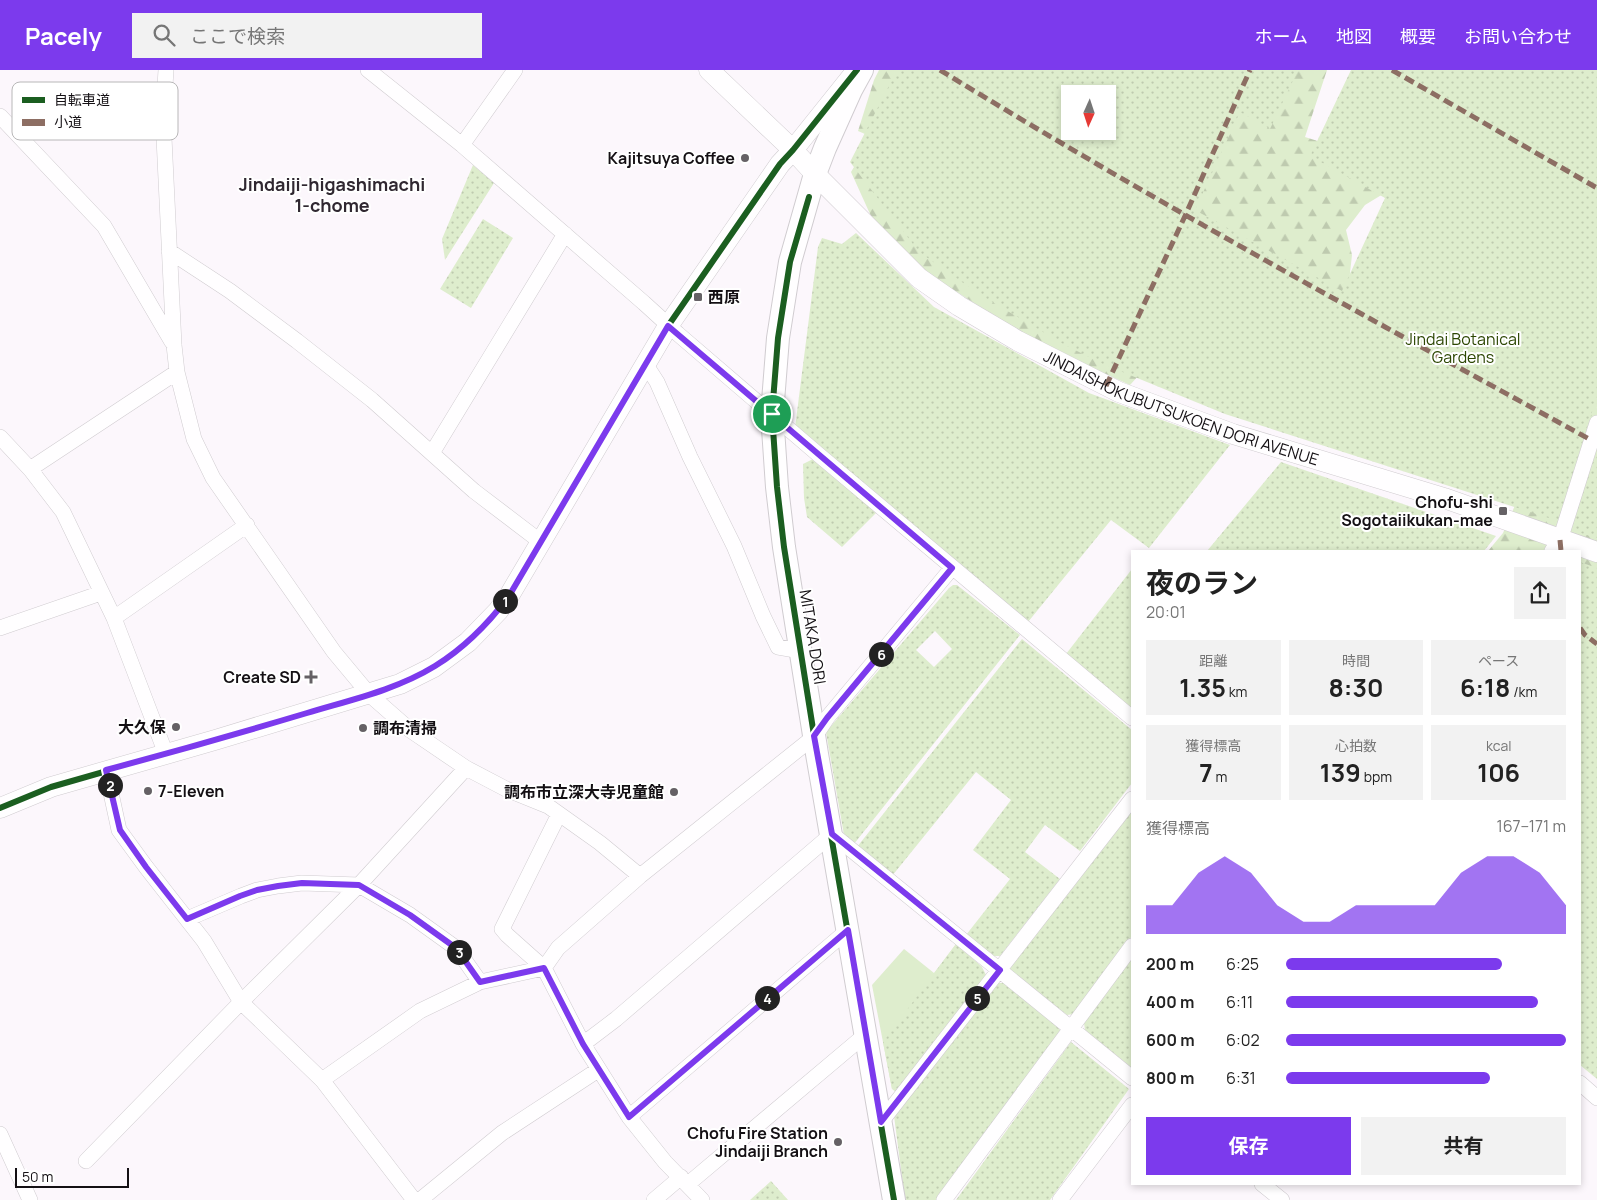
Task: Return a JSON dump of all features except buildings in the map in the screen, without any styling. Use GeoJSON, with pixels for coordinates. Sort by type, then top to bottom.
{"type":"FeatureCollection","features":[{"type":"Feature","properties":{"kind":"main road","name":"MITAKA DORI"},"geometry":{"type":"LineString","coordinates":[[862,70],[832,128],[815,174],[790,262],[778,338],[772,414],[777,487],[814,736],[894,1200]]}},
{"type":"Feature","properties":{"kind":"street"},"geometry":{"type":"LineString","coordinates":[[368,70],[462,145],[618,280],[668,326],[952,568],[1131,717]]}},
{"type":"Feature","properties":{"kind":"street"},"geometry":{"type":"LineString","coordinates":[[462,145],[515,70]]}},
{"type":"Feature","properties":{"kind":"street","name":"JINDAISHOKUBUTSUKOEN DORI AVENUE"},"geometry":{"type":"LineString","coordinates":[[710,70],[793,150],[919,278],[959,306],[1018,341],[1119,392],[1233,434],[1444,498],[1556,546],[1597,552]]}},
{"type":"Feature","properties":{"kind":"street"},"geometry":{"type":"LineString","coordinates":[[0,808],[51,787],[400,684],[452,655],[468,642],[498,611],[541,542],[668,326],[780,164],[857,70]]}},
{"type":"Feature","properties":{"kind":"street"},"geometry":{"type":"LineString","coordinates":[[0,116],[12,129]]}},
{"type":"Feature","properties":{"kind":"street"},"geometry":{"type":"LineString","coordinates":[[23,140],[104,226],[174,345]]}},
{"type":"Feature","properties":{"kind":"street"},"geometry":{"type":"LineString","coordinates":[[165,140],[168,251],[177,372],[194,439],[213,478],[334,652],[369,694],[410,730],[466,768],[506,789],[548,806],[640,876]]}},
{"type":"Feature","properties":{"kind":"street"},"geometry":{"type":"LineString","coordinates":[[432,453],[565,234]]}},
{"type":"Feature","properties":{"kind":"street"},"geometry":{"type":"LineString","coordinates":[[168,251],[230,291],[297,341],[372,400],[485,499],[541,542]]}},
{"type":"Feature","properties":{"kind":"street"},"geometry":{"type":"LineString","coordinates":[[646,365],[657,382],[690,457],[734,546],[778,647],[801,651]]}},
{"type":"Feature","properties":{"kind":"street"},"geometry":{"type":"LineString","coordinates":[[30,469],[177,372]]}},
{"type":"Feature","properties":{"kind":"street"},"geometry":{"type":"LineString","coordinates":[[1556,546],[1597,423]]}},
{"type":"Feature","properties":{"kind":"street"},"geometry":{"type":"LineString","coordinates":[[2,442],[30,469],[63,512],[114,618],[166,754]]}},
{"type":"Feature","properties":{"kind":"street"},"geometry":{"type":"LineString","coordinates":[[114,618],[247,525]]}},
{"type":"Feature","properties":{"kind":"street"},"geometry":{"type":"LineString","coordinates":[[322,1080],[420,1011],[480,982],[544,968],[558,948],[640,876],[814,736],[952,568]]}},
{"type":"Feature","properties":{"kind":"street"},"geometry":{"type":"LineString","coordinates":[[0,628],[102,593]]}},
{"type":"Feature","properties":{"kind":"street"},"geometry":{"type":"LineString","coordinates":[[86,1161],[241,1002],[359,885],[431,804],[466,768]]}},
{"type":"Feature","properties":{"kind":"street"},"geometry":{"type":"LineString","coordinates":[[106,770],[120,830],[146,867],[204,941],[241,1002],[322,1080],[414,1200]]}},
{"type":"Feature","properties":{"kind":"street"},"geometry":{"type":"LineString","coordinates":[[881,1122],[1131,800]]}},
{"type":"Feature","properties":{"kind":"street"},"geometry":{"type":"LineString","coordinates":[[559,814],[502,929],[544,968],[583,1044],[629,1117],[665,1162],[702,1200]]}},
{"type":"Feature","properties":{"kind":"street"},"geometry":{"type":"LineString","coordinates":[[583,1044],[616,1019],[832,834],[1131,1077]]}},
{"type":"Feature","properties":{"kind":"street"},"geometry":{"type":"LineString","coordinates":[[187,919],[240,896],[271,887],[302,883],[359,885],[410,915],[456,948],[480,982]]}},
{"type":"Feature","properties":{"kind":"street"},"geometry":{"type":"LineString","coordinates":[[629,1117],[848,930]]}},
{"type":"Feature","properties":{"kind":"street"},"geometry":{"type":"LineString","coordinates":[[944,1200],[1131,947]]}},
{"type":"Feature","properties":{"kind":"street"},"geometry":{"type":"LineString","coordinates":[[654,1200],[684,1180],[865,1035]]}},
{"type":"Feature","properties":{"kind":"street"},"geometry":{"type":"LineString","coordinates":[[420,1200],[502,1133],[598,1070]]}},
{"type":"Feature","properties":{"kind":"street"},"geometry":{"type":"LineString","coordinates":[[1581,1084],[1597,1098]]}},
{"type":"Feature","properties":{"kind":"street"},"geometry":{"type":"LineString","coordinates":[[1060,1200],[1131,1106]]}},
{"type":"Feature","properties":{"kind":"street"},"geometry":{"type":"LineString","coordinates":[[0,1134],[30,1200]]}},
{"type":"Feature","properties":{"kind":"street"},"geometry":{"type":"LineString","coordinates":[[1263,1185],[1282,1200]]}},
{"type":"Feature","properties":{"kind":"green space","name":"Jindai Botanical Gardens"},"geometry":{"type":"Polygon","coordinates":[[[879,70],[1327,70],[1305,137],[1343,149],[1388,191],[1365,205],[1346,230],[1352,255],[1349,282],[1597,243],[1597,628],[1581,621],[1581,550],[1489,550],[1503,533],[1516,503],[1140,374],[1130,385],[1037,343],[919,268],[875,225],[851,172],[864,150],[879,140],[858,131],[879,70]]]}},
{"type":"Feature","properties":{"kind":"green space","name":"Jindai Botanical Gardens"},"geometry":{"type":"Polygon","coordinates":[[[897,70],[1298,70],[1270,129],[1240,112],[1195,210],[1342,291],[1385,198],[1310,156],[1351,70],[1597,70],[1597,396],[1558,521],[1225,414],[1103,364],[1065,345],[982,296],[919,252],[850,162],[897,70]]]}},
{"type":"Feature","properties":{"kind":"green space"},"geometry":{"type":"Polygon","coordinates":[[[473,165],[494,183],[445,260],[442,239],[473,165]]]}},
{"type":"Feature","properties":{"kind":"green space"},"geometry":{"type":"Polygon","coordinates":[[[483,219],[513,238],[471,308],[440,289],[483,219]]]}},
{"type":"Feature","properties":{"kind":"green space"},"geometry":{"type":"Polygon","coordinates":[[[856,233],[934,307],[1089,393],[1230,445],[1149,548],[1111,520],[1028,622],[795,428],[818,247],[822,238],[842,244],[856,233]]]}},
{"type":"Feature","properties":{"kind":"green space"},"geometry":{"type":"Polygon","coordinates":[[[1597,439],[1597,538],[1567,529],[1597,439]]]}},
{"type":"Feature","properties":{"kind":"green space"},"geometry":{"type":"Polygon","coordinates":[[[815,458],[876,513],[842,547],[807,517],[804,498],[803,464],[815,458]]]}},
{"type":"Feature","properties":{"kind":"green space"},"geometry":{"type":"Polygon","coordinates":[[[1281,462],[1496,536],[1485,550],[1208,550],[1281,462]]]}},
{"type":"Feature","properties":{"kind":"green space"},"geometry":{"type":"Polygon","coordinates":[[[1581,562],[1597,568],[1597,1079],[1581,1066],[1581,562]]]}},
{"type":"Feature","properties":{"kind":"green space"},"geometry":{"type":"Polygon","coordinates":[[[1131,570],[1131,708],[1066,654],[1131,570]]]}},
{"type":"Feature","properties":{"kind":"green space"},"geometry":{"type":"Polygon","coordinates":[[[957,585],[1020,635],[854,844],[844,835],[826,732],[949,588],[957,585]],[[935,631],[916,650],[934,667],[952,649],[935,631]]]}},
{"type":"Feature","properties":{"kind":"green space"},"geometry":{"type":"Polygon","coordinates":[[[1022,639],[1131,729],[1131,784],[1080,851],[1045,825],[1025,852],[1060,879],[1000,956],[993,956],[966,935],[1010,879],[973,850],[1011,800],[976,772],[892,876],[857,847],[1022,639]]]}},
{"type":"Feature","properties":{"kind":"green space"},"geometry":{"type":"Polygon","coordinates":[[[1131,804],[1131,937],[1074,1014],[1067,1015],[1010,970],[1009,962],[1131,804]]]}},
{"type":"Feature","properties":{"kind":"green space"},"geometry":{"type":"Polygon","coordinates":[[[956,944],[982,967],[892,1089],[872,985],[904,949],[934,973],[956,944]]]}},
{"type":"Feature","properties":{"kind":"green space"},"geometry":{"type":"Polygon","coordinates":[[[956,944],[982,967],[986,975],[897,1093],[892,1089],[883,1042],[956,944]]]}},
{"type":"Feature","properties":{"kind":"green space"},"geometry":{"type":"Polygon","coordinates":[[[1131,958],[1131,1067],[1085,1030],[1084,1023],[1131,958]]]}},
{"type":"Feature","properties":{"kind":"green space"},"geometry":{"type":"Polygon","coordinates":[[[998,983],[1004,983],[1059,1025],[1060,1032],[936,1200],[905,1200],[894,1116],[998,983]]]}},
{"type":"Feature","properties":{"kind":"green space"},"geometry":{"type":"Polygon","coordinates":[[[1071,1042],[1129,1089],[1050,1200],[956,1200],[1071,1042]]]}},
{"type":"Feature","properties":{"kind":"green space"},"geometry":{"type":"Polygon","coordinates":[[[771,1181],[788,1200],[750,1200],[771,1181]]]}},
{"type":"Feature","properties":{"kind":"marked path"},"geometry":{"type":"LineString","coordinates":[[940,70],[1182,213],[1591,440]]}},
{"type":"Feature","properties":{"kind":"marked path"},"geometry":{"type":"LineString","coordinates":[[1106,386],[1250,70]]}},
{"type":"Feature","properties":{"kind":"marked path"},"geometry":{"type":"LineString","coordinates":[[1392,70],[1597,188]]}},
{"type":"Feature","properties":{"kind":"marked path"},"geometry":{"type":"LineString","coordinates":[[1560,540],[1561,550]]}},
{"type":"Feature","properties":{"kind":"marked path"},"geometry":{"type":"LineString","coordinates":[[1581,629],[1597,644]]}},
{"type":"Feature","properties":{"kind":"cycle path"},"geometry":{"type":"LineString","coordinates":[[0,808],[51,787],[400,684],[434,667],[468,642],[498,611],[509,596],[668,326],[780,164],[857,70]]}},
{"type":"Feature","properties":{"kind":"cycle path"},"geometry":{"type":"LineString","coordinates":[[809,197],[790,262],[778,338],[772,414],[777,487],[784,547],[817,754],[894,1200]]}},
{"type":"Feature","properties":{"kind":"place","name":"Kajitsuya Coffee"},"geometry":{"type":"Point","coordinates":[745,158]}},
{"type":"Feature","properties":{"kind":"place","name":"西原"},"geometry":{"type":"Point","coordinates":[698,297]}},
{"type":"Feature","properties":{"kind":"place","name":"Chofu-shi Sogotaiikukan-mae"},"geometry":{"type":"Point","coordinates":[1503,511]}},
{"type":"Feature","properties":{"kind":"place","name":"Create SD"},"geometry":{"type":"Point","coordinates":[311,677]}},
{"type":"Feature","properties":{"kind":"place","name":"大久保"},"geometry":{"type":"Point","coordinates":[176,727]}},
{"type":"Feature","properties":{"kind":"place","name":"調布清掃"},"geometry":{"type":"Point","coordinates":[363,728]}},
{"type":"Feature","properties":{"kind":"place","name":"7-Eleven"},"geometry":{"type":"Point","coordinates":[148,791]}},
{"type":"Feature","properties":{"kind":"place","name":"調布市立深大寺児童館"},"geometry":{"type":"Point","coordinates":[674,792]}},
{"type":"Feature","properties":{"kind":"place","name":"Chofu Fire Station Jindaiji Branch"},"geometry":{"type":"Point","coordinates":[838,1142]}},
{"type":"Feature","properties":{"kind":"district","name":"Jindaiji-higashimachi 1-chome"},"geometry":{"type":"Point","coordinates":[332,195]}},
{"type":"Feature","properties":{"kind":"route"},"geometry":{"type":"LineString","coordinates":[[668,326],[772,414],[952,568],[814,736],[832,834],[1000,970],[881,1122],[848,930],[629,1117],[583,1044],[544,968],[480,982],[456,948],[410,915],[359,885],[302,883],[257,890],[187,919],[120,830],[106,770],[215,740],[400,684],[434,667],[468,642],[498,611],[509,596],[668,326]]}}]}
